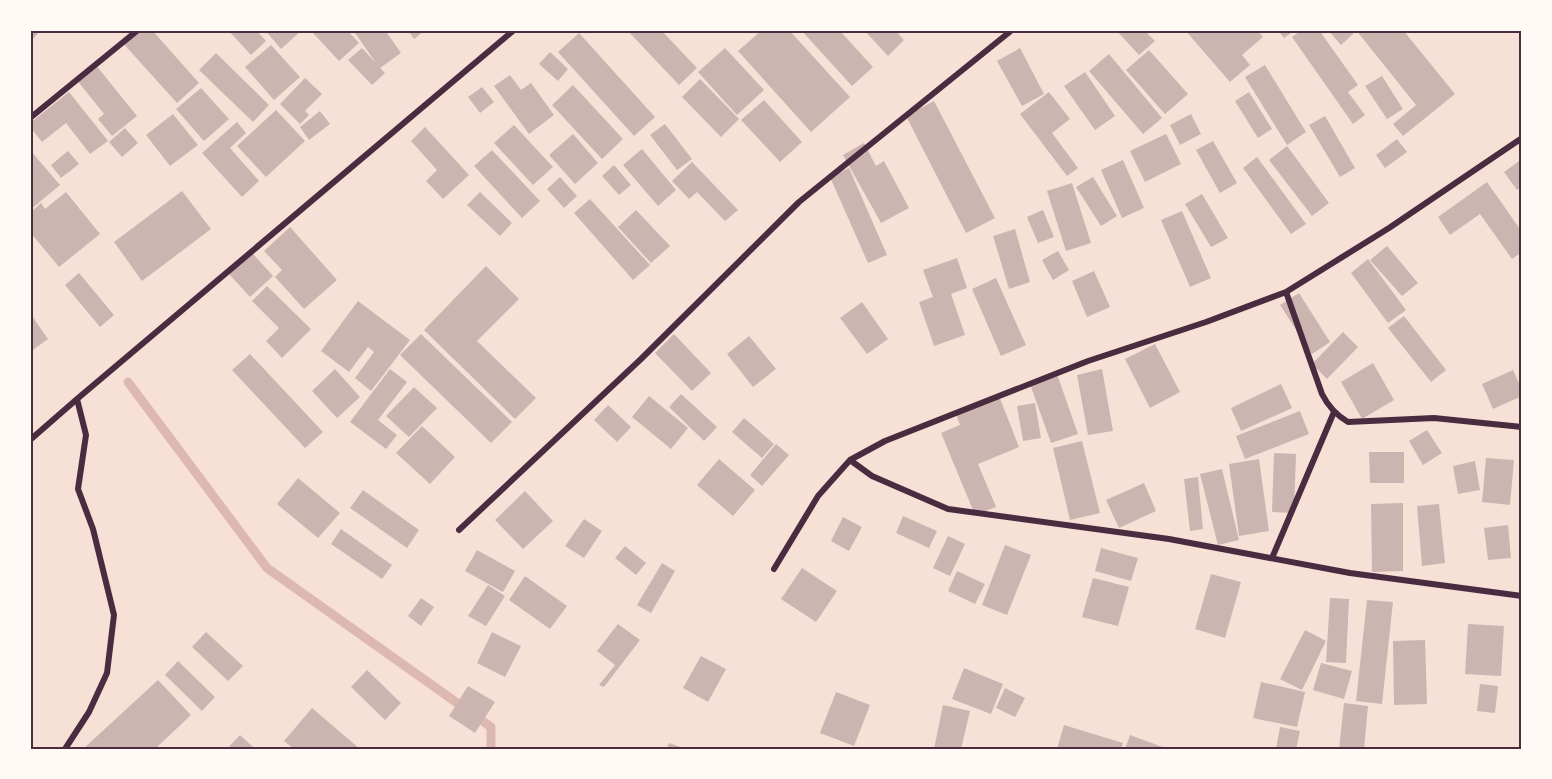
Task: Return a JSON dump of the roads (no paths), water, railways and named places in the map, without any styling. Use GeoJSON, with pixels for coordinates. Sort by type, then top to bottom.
{"type":"FeatureCollection","features":[{"type":"Feature","properties":{"kind":"street"},"geometry":{"type":"LineString","coordinates":[[30,118],[138,30]]}},
{"type":"Feature","properties":{"kind":"street"},"geometry":{"type":"LineString","coordinates":[[30,440],[514,30]]}},
{"type":"Feature","properties":{"kind":"street"},"geometry":{"type":"LineString","coordinates":[[459,530],[641,359],[799,202],[1012,30]]}},
{"type":"Feature","properties":{"kind":"street"},"geometry":{"type":"LineString","coordinates":[[774,569],[818,496],[850,460],[885,441],[1088,361],[1206,322],[1286,292],[1389,228],[1522,138]]}},
{"type":"Feature","properties":{"kind":"street"},"geometry":{"type":"LineString","coordinates":[[1286,292],[1322,394],[1334,412],[1348,422],[1434,418],[1522,427]]}},
{"type":"Feature","properties":{"kind":"street"},"geometry":{"type":"LineString","coordinates":[[65,749],[89,712],[107,673],[114,615],[93,530],[78,489],[86,435],[77,399]]}},
{"type":"Feature","properties":{"kind":"street"},"geometry":{"type":"LineString","coordinates":[[1272,558],[1334,412]]}},
{"type":"Feature","properties":{"kind":"street"},"geometry":{"type":"LineString","coordinates":[[850,460],[873,476],[948,509],[1169,539],[1350,573],[1522,596]]}},
{"type":"Feature","properties":{"kind":"waterway"},"geometry":{"type":"LineString","coordinates":[[128,382],[267,568],[491,727],[491,749]]}}]}
